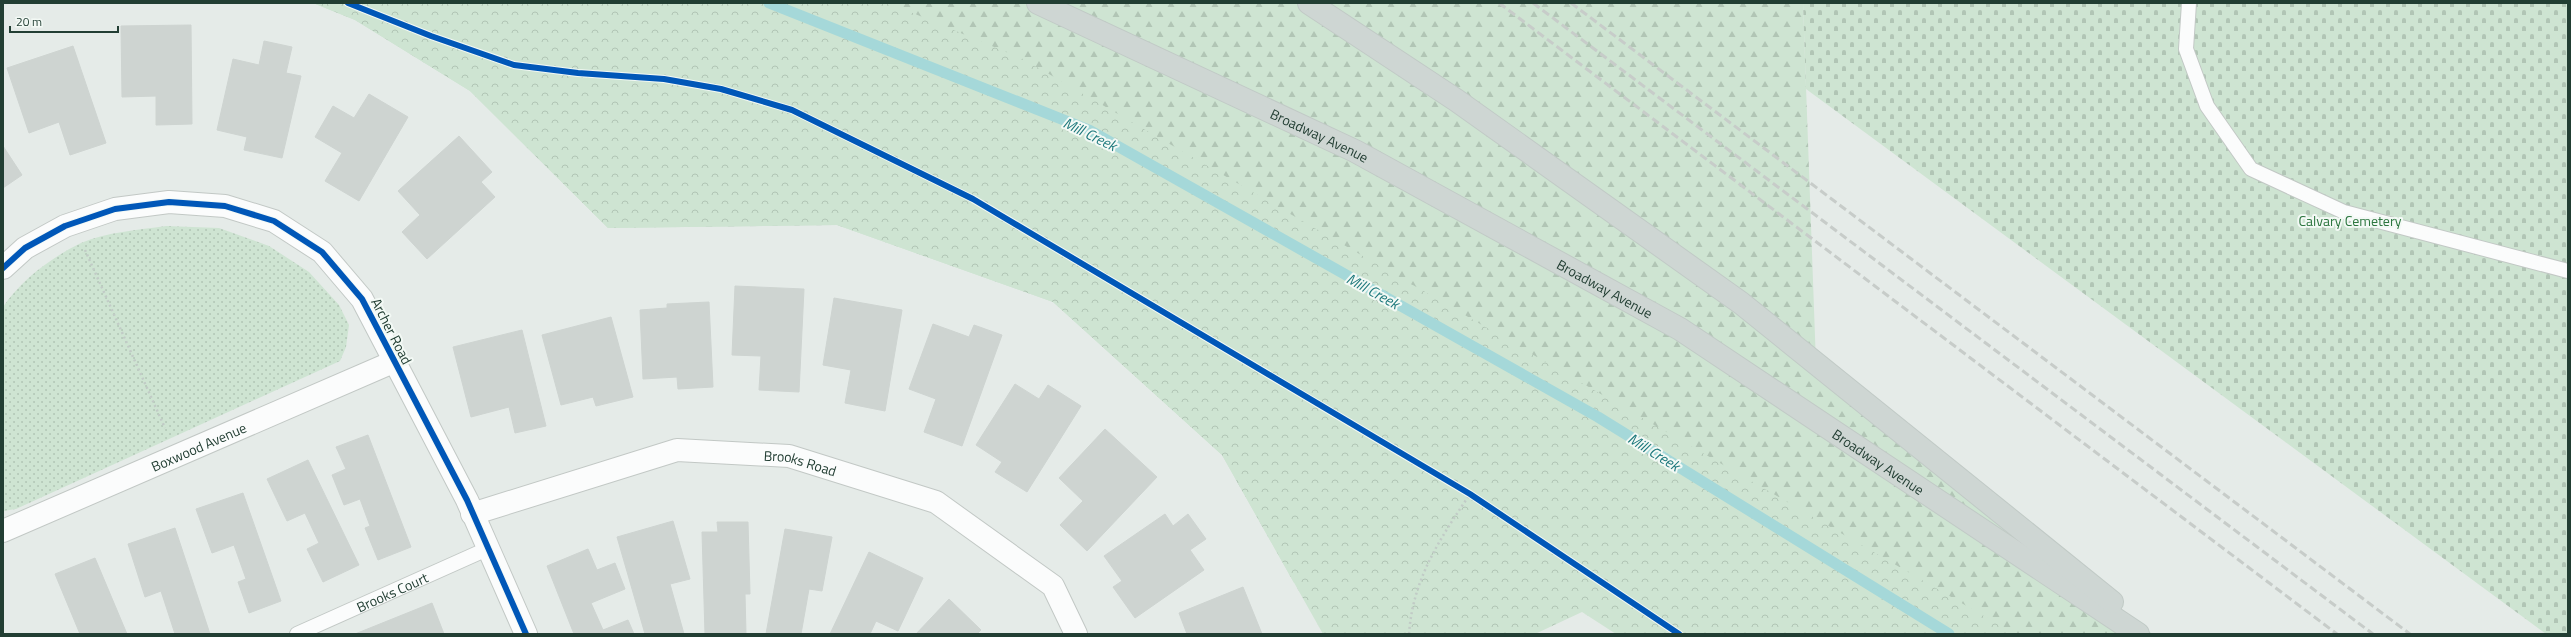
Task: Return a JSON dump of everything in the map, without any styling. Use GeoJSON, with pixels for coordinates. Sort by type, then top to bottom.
{"type":"FeatureCollection","features":[{"type":"Feature","properties":{"kind":"main road","name":"Broadway Avenue"},"geometry":{"type":"LineString","coordinates":[[1038,3],[1355,151],[1680,329],[2138,634]]}},
{"type":"Feature","properties":{"kind":"main road"},"geometry":{"type":"LineString","coordinates":[[1309,3],[1456,100],[1740,303],[2152,634]]}},
{"type":"Feature","properties":{"kind":"street","name":"Archer Road"},"geometry":{"type":"LineString","coordinates":[[3,268],[25,248],[65,226],[115,209],[169,202],[225,206],[274,221],[322,252],[362,299],[393,362],[467,500],[487,549],[526,634]]}},
{"type":"Feature","properties":{"kind":"street","name":"Boxwood Avenue"},"geometry":{"type":"LineString","coordinates":[[3,531],[393,362]]}},
{"type":"Feature","properties":{"kind":"street","name":"Brooks Road"},"geometry":{"type":"LineString","coordinates":[[472,514],[677,450],[789,456],[936,502],[1053,586],[1076,634]]}},
{"type":"Feature","properties":{"kind":"lane"},"geometry":{"type":"LineString","coordinates":[[2190,3],[2186,48],[2207,106],[2250,169],[2344,212],[2568,271]]}},
{"type":"Feature","properties":{"kind":"lane","name":"Brooks Court"},"geometry":{"type":"LineString","coordinates":[[297,634],[487,549]]}},
{"type":"Feature","properties":{"kind":"path"},"geometry":{"type":"LineString","coordinates":[[84,248],[166,429]]}},
{"type":"Feature","properties":{"kind":"path"},"geometry":{"type":"LineString","coordinates":[[1409,634],[1411,609],[1433,549],[1468,492],[1477,498]]}},
{"type":"Feature","properties":{"kind":"green space"},"geometry":{"type":"Polygon","coordinates":[[[313,3],[1803,3],[1816,364],[2152,634],[1680,634],[1470,494],[1294,583],[1222,455],[1053,302],[837,225],[608,228],[470,91],[355,20],[313,3]]]}},
{"type":"Feature","properties":{"kind":"green space"},"geometry":{"type":"Polygon","coordinates":[[[313,3],[889,3],[1023,59],[2015,634],[1616,634],[1582,612],[1535,634],[1323,634],[1222,455],[1053,302],[837,225],[608,228],[470,91],[355,20],[313,3]]]}},
{"type":"Feature","properties":{"kind":"green space","name":"Calvary Cemetery"},"geometry":{"type":"Polygon","coordinates":[[[1803,3],[2568,3],[2568,634],[2546,634],[1806,89],[1803,3]]]}},
{"type":"Feature","properties":{"kind":"green space"},"geometry":{"type":"Polygon","coordinates":[[[166,226],[219,228],[269,246],[309,272],[339,305],[349,325],[346,347],[340,361],[16,509],[3,511],[3,307],[10,297],[38,270],[59,255],[81,243],[101,236],[166,226]]]}},
{"type":"Feature","properties":{"kind":"building"},"geometry":{"type":"Polygon","coordinates":[[[191,25],[192,124],[156,125],[156,96],[122,97],[121,26],[191,25]]]}},
{"type":"Feature","properties":{"kind":"building"},"geometry":{"type":"Polygon","coordinates":[[[264,41],[292,47],[286,73],[301,76],[282,158],[244,150],[247,137],[217,130],[233,59],[259,65],[264,41]]]}},
{"type":"Feature","properties":{"kind":"building"},"geometry":{"type":"Polygon","coordinates":[[[73,46],[106,143],[70,155],[59,122],[29,133],[7,68],[73,46]]]}},
{"type":"Feature","properties":{"kind":"building"},"geometry":{"type":"Polygon","coordinates":[[[369,94],[408,117],[359,201],[325,181],[342,153],[315,137],[333,106],[354,118],[369,94]]]}},
{"type":"Feature","properties":{"kind":"building"},"geometry":{"type":"Polygon","coordinates":[[[459,136],[492,172],[481,182],[495,197],[427,259],[402,232],[420,215],[398,191],[459,136]]]}},
{"type":"Feature","properties":{"kind":"building"},"geometry":{"type":"Polygon","coordinates":[[[3,146],[22,175],[3,188],[3,146]]]}},
{"type":"Feature","properties":{"kind":"building"},"geometry":{"type":"Polygon","coordinates":[[[735,286],[804,289],[799,392],[759,390],[761,356],[732,355],[735,286]]]}},
{"type":"Feature","properties":{"kind":"building"},"geometry":{"type":"Polygon","coordinates":[[[834,298],[902,310],[885,411],[845,403],[851,370],[823,365],[834,298]]]}},
{"type":"Feature","properties":{"kind":"building"},"geometry":{"type":"Polygon","coordinates":[[[709,302],[713,387],[678,389],[677,377],[643,379],[640,310],[667,308],[667,304],[709,302]]]}},
{"type":"Feature","properties":{"kind":"building"},"geometry":{"type":"Polygon","coordinates":[[[611,317],[633,397],[596,406],[593,397],[561,405],[542,335],[611,317]]]}},
{"type":"Feature","properties":{"kind":"building"},"geometry":{"type":"Polygon","coordinates":[[[933,324],[969,337],[974,325],[1002,335],[962,446],[924,432],[936,399],[909,389],[933,324]]]}},
{"type":"Feature","properties":{"kind":"building"},"geometry":{"type":"Polygon","coordinates":[[[522,330],[546,426],[515,433],[509,407],[471,417],[453,347],[522,330]]]}},
{"type":"Feature","properties":{"kind":"building"},"geometry":{"type":"Polygon","coordinates":[[[1015,384],[1039,399],[1048,385],[1081,406],[1027,492],[995,472],[1002,462],[976,445],[1015,384]]]}},
{"type":"Feature","properties":{"kind":"building"},"geometry":{"type":"Polygon","coordinates":[[[1105,429],[1157,477],[1087,551],[1060,525],[1083,501],[1059,478],[1105,429]]]}},
{"type":"Feature","properties":{"kind":"building"},"geometry":{"type":"Polygon","coordinates":[[[368,435],[411,547],[378,560],[365,528],[370,526],[360,499],[344,505],[332,475],[346,469],[336,447],[368,435]]]}},
{"type":"Feature","properties":{"kind":"building"},"geometry":{"type":"Polygon","coordinates":[[[308,460],[359,565],[323,582],[307,549],[319,543],[305,513],[287,521],[267,479],[308,460]]]}},
{"type":"Feature","properties":{"kind":"building"},"geometry":{"type":"Polygon","coordinates":[[[243,493],[281,601],[249,613],[238,582],[246,579],[234,545],[212,553],[196,509],[243,493]]]}},
{"type":"Feature","properties":{"kind":"building"},"geometry":{"type":"Polygon","coordinates":[[[1165,514],[1173,526],[1188,514],[1206,539],[1190,550],[1204,570],[1135,618],[1113,587],[1122,581],[1104,556],[1165,514]]]}},
{"type":"Feature","properties":{"kind":"building"},"geometry":{"type":"Polygon","coordinates":[[[673,521],[690,579],[670,584],[684,634],[645,634],[617,537],[673,521]]]}},
{"type":"Feature","properties":{"kind":"building"},"geometry":{"type":"Polygon","coordinates":[[[717,522],[748,522],[750,594],[745,594],[746,634],[705,634],[702,532],[718,532],[717,522]]]}},
{"type":"Feature","properties":{"kind":"building"},"geometry":{"type":"Polygon","coordinates":[[[175,528],[210,634],[175,634],[161,591],[145,597],[128,544],[175,528]]]}},
{"type":"Feature","properties":{"kind":"building"},"geometry":{"type":"Polygon","coordinates":[[[785,529],[832,537],[822,591],[809,589],[801,634],[766,634],[785,529]]]}},
{"type":"Feature","properties":{"kind":"building"},"geometry":{"type":"Polygon","coordinates":[[[588,549],[597,570],[615,563],[625,589],[591,603],[603,630],[628,620],[634,634],[574,634],[547,566],[588,549]]]}},
{"type":"Feature","properties":{"kind":"building"},"geometry":{"type":"Polygon","coordinates":[[[869,552],[923,578],[898,631],[876,621],[870,634],[830,634],[869,552]]]}},
{"type":"Feature","properties":{"kind":"building"},"geometry":{"type":"Polygon","coordinates":[[[95,558],[127,634],[80,634],[55,574],[95,558]]]}},
{"type":"Feature","properties":{"kind":"building"},"geometry":{"type":"Polygon","coordinates":[[[1243,587],[1262,634],[1187,634],[1179,613],[1243,587]]]}},
{"type":"Feature","properties":{"kind":"building"},"geometry":{"type":"Polygon","coordinates":[[[949,599],[981,630],[977,634],[916,634],[949,599]]]}},
{"type":"Feature","properties":{"kind":"building"},"geometry":{"type":"Polygon","coordinates":[[[432,603],[444,634],[355,634],[432,603]]]}},
{"type":"Feature","properties":{"kind":"waterway","name":"Mill Creek"},"geometry":{"type":"LineString","coordinates":[[769,3],[1089,130],[1598,417],[1949,634]]}},
{"type":"Feature","properties":{"kind":"railway"},"geometry":{"type":"LineString","coordinates":[[1499,3],[2337,634]]}},
{"type":"Feature","properties":{"kind":"railway"},"geometry":{"type":"LineString","coordinates":[[1533,3],[2373,634]]}},
{"type":"Feature","properties":{"kind":"railway"},"geometry":{"type":"LineString","coordinates":[[1571,3],[2410,634]]}},
{"type":"Feature","properties":{"kind":"cycle path"},"geometry":{"type":"LineString","coordinates":[[348,3],[431,36],[514,65],[578,73],[664,79],[721,89],[792,110],[973,199],[1470,494],[1679,634]]}},
{"type":"Feature","properties":{"kind":"cycle path"},"geometry":{"type":"LineString","coordinates":[[3,268],[25,248],[65,226],[115,209],[169,202],[225,206],[274,221],[322,252],[362,299],[467,500],[526,634]]}}]}
